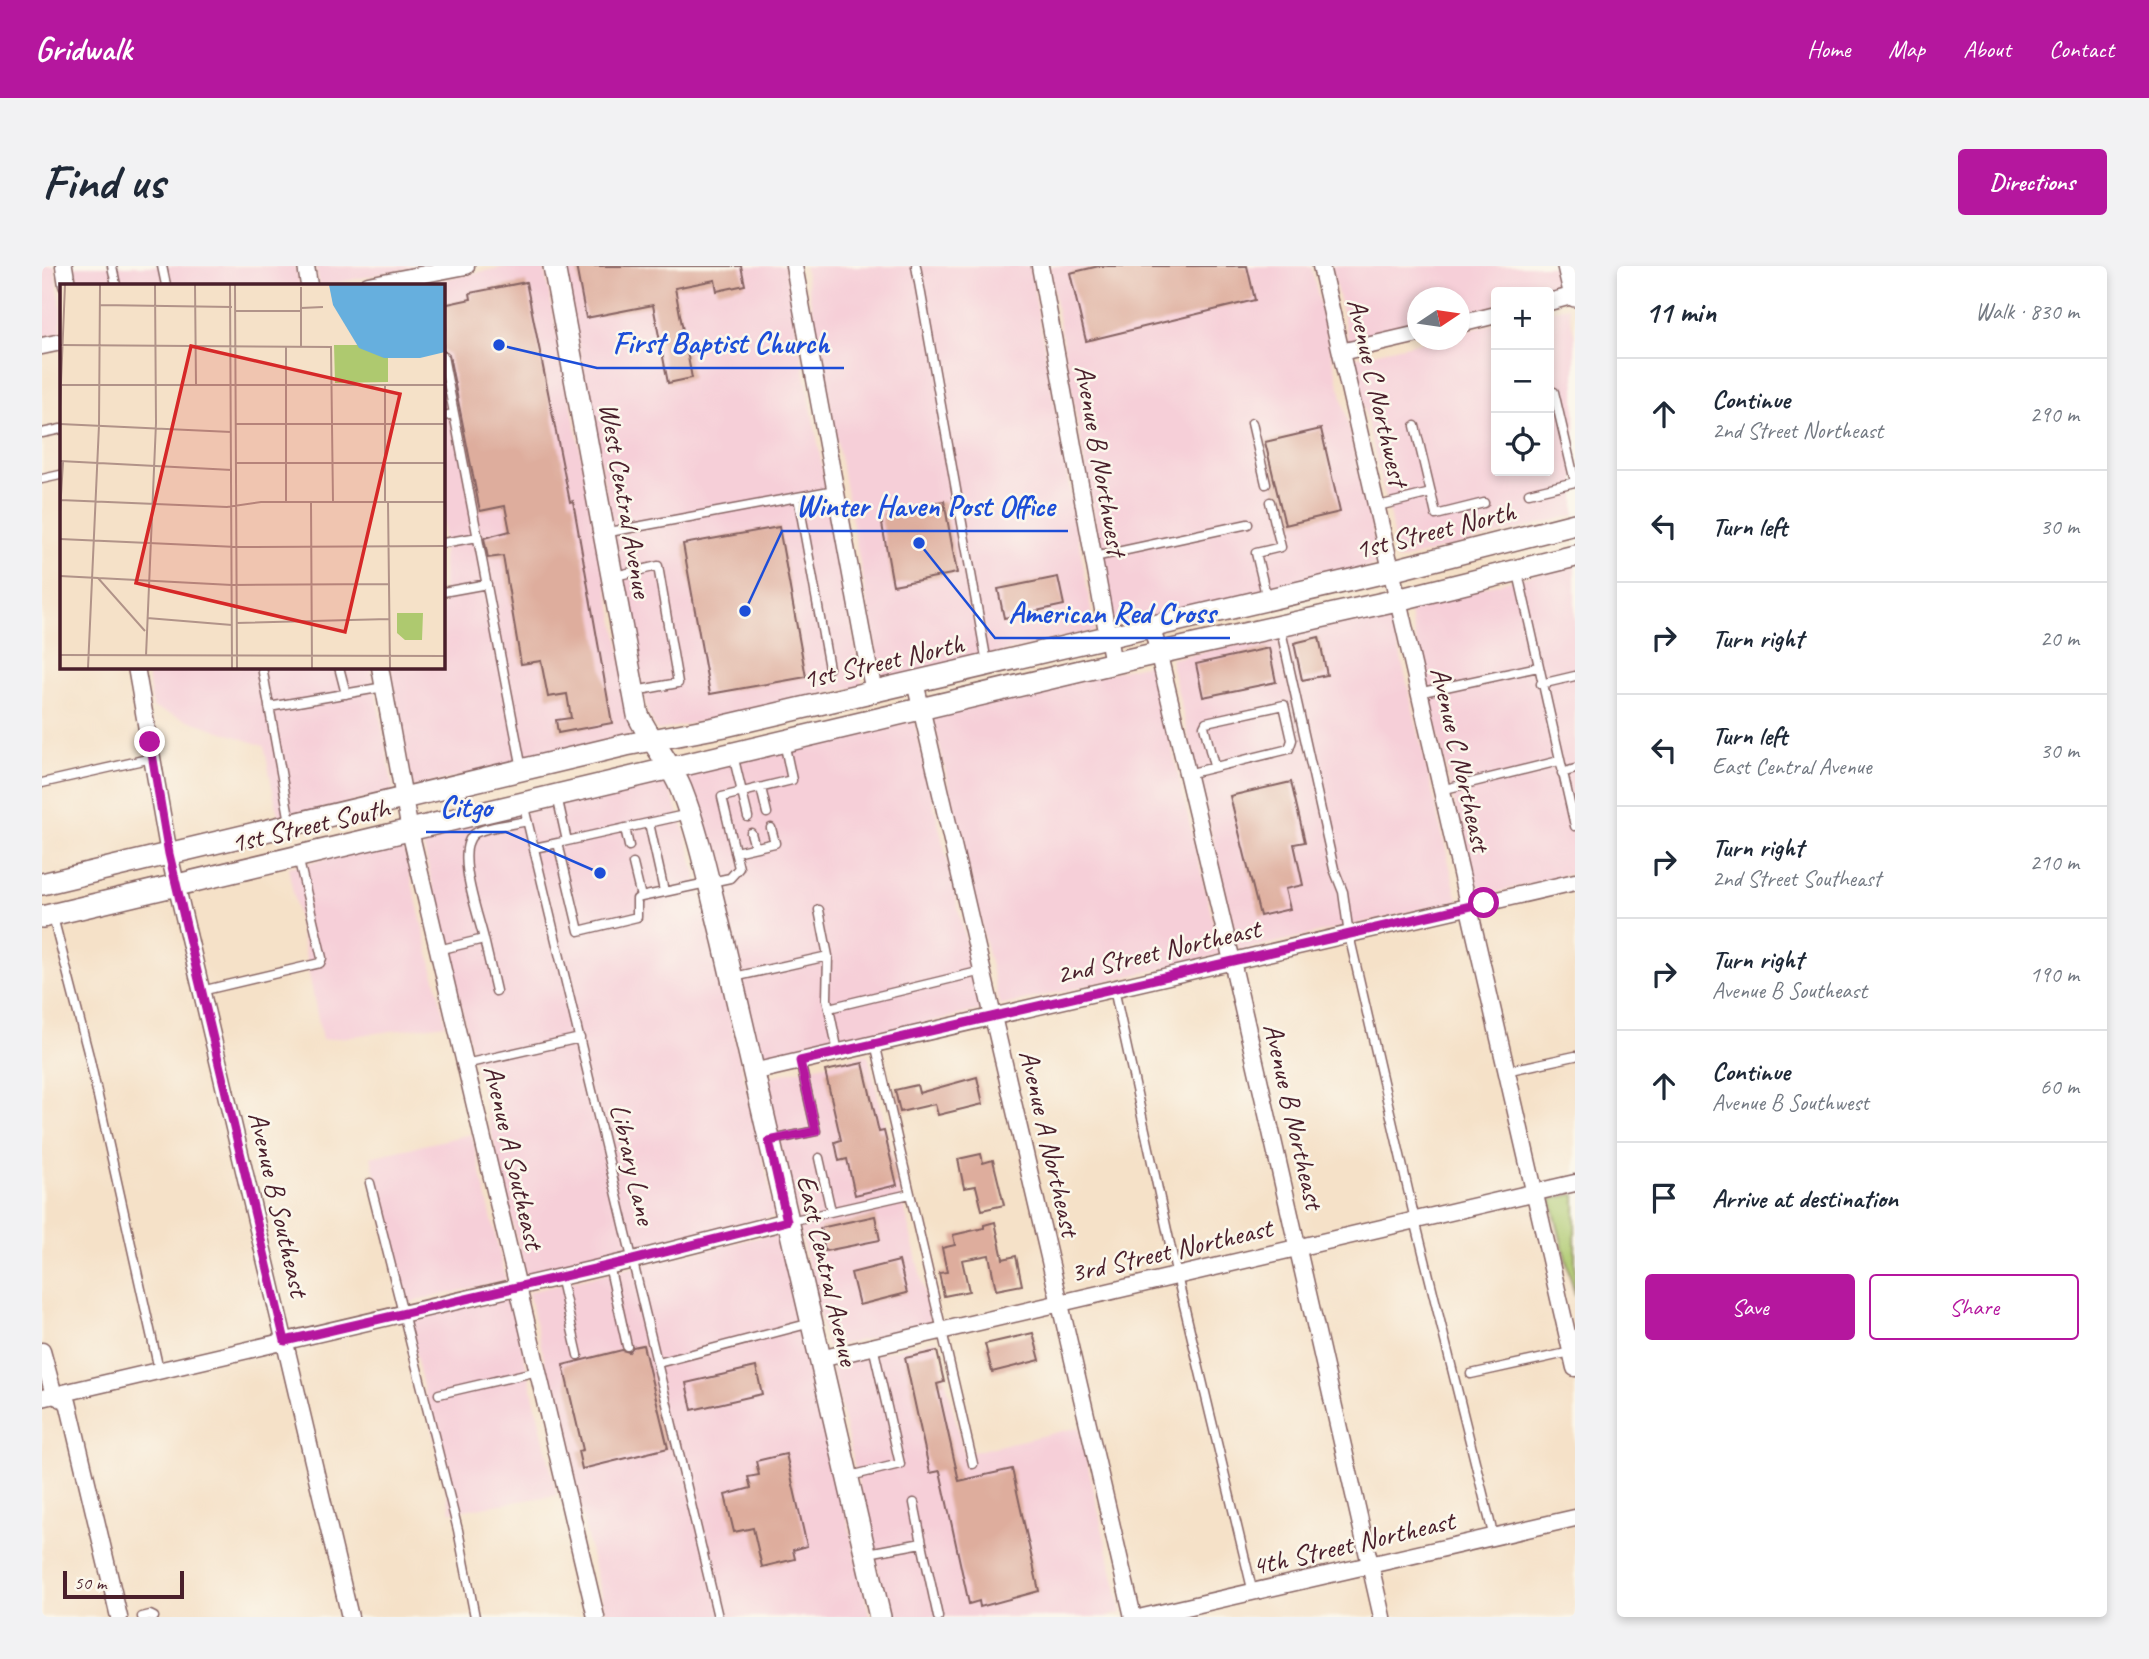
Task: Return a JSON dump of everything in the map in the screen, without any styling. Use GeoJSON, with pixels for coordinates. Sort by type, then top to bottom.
{"type":"FeatureCollection","features":[{"type":"Feature","properties":{"kind":"main road","name":"West Central Avenue"},"geometry":{"type":"LineString","coordinates":[[554,266],[638,715],[653,740]]}},
{"type":"Feature","properties":{"kind":"main road"},"geometry":{"type":"LineString","coordinates":[[1569,266],[1575,296]]}},
{"type":"Feature","properties":{"kind":"main road","name":"1st Street North"},"geometry":{"type":"LineString","coordinates":[[653,740],[725,726],[1267,600],[1575,524]]}},
{"type":"Feature","properties":{"kind":"main road","name":"1st Street North"},"geometry":{"type":"LineString","coordinates":[[672,768],[921,708],[1397,600],[1575,555]]}},
{"type":"Feature","properties":{"kind":"main road","name":"1st Street South"},"geometry":{"type":"LineString","coordinates":[[42,884],[653,740]]}},
{"type":"Feature","properties":{"kind":"main road","name":"East Central Avenue"},"geometry":{"type":"LineString","coordinates":[[653,740],[672,768],[689,814],[708,883],[880,1617]]}},
{"type":"Feature","properties":{"kind":"main road","name":"1st Street South"},"geometry":{"type":"LineString","coordinates":[[47,915],[410,831],[525,812],[557,794],[672,768]]}},
{"type":"Feature","properties":{"kind":"street"},"geometry":{"type":"LineString","coordinates":[[64,266],[67,284]]}},
{"type":"Feature","properties":{"kind":"street"},"geometry":{"type":"LineString","coordinates":[[306,266],[309,284]]}},
{"type":"Feature","properties":{"kind":"street"},"geometry":{"type":"LineString","coordinates":[[374,284],[466,266]]}},
{"type":"Feature","properties":{"kind":"street"},"geometry":{"type":"LineString","coordinates":[[794,266],[874,691]]}},
{"type":"Feature","properties":{"kind":"street","name":"Avenue B Northwest"},"geometry":{"type":"LineString","coordinates":[[1040,266],[1112,664]]}},
{"type":"Feature","properties":{"kind":"street","name":"Avenue C Northwest"},"geometry":{"type":"LineString","coordinates":[[1321,266],[1378,506],[1390,571]]}},
{"type":"Feature","properties":{"kind":"street"},"geometry":{"type":"LineString","coordinates":[[1554,301],[1575,296]]}},
{"type":"Feature","properties":{"kind":"street"},"geometry":{"type":"LineString","coordinates":[[1470,322],[1491,316]]}},
{"type":"Feature","properties":{"kind":"street"},"geometry":{"type":"LineString","coordinates":[[1341,352],[1407,337]]}},
{"type":"Feature","properties":{"kind":"street"},"geometry":{"type":"LineString","coordinates":[[42,346],[60,342]]}},
{"type":"Feature","properties":{"kind":"street","name":"Avenue C Northeast"},"geometry":{"type":"LineString","coordinates":[[1390,571],[1573,1360]]}},
{"type":"Feature","properties":{"kind":"street","name":"Avenue B Northeast"},"geometry":{"type":"LineString","coordinates":[[1152,626],[1232,961],[1382,1617]]}},
{"type":"Feature","properties":{"kind":"street","name":"Avenue B Southeast"},"geometry":{"type":"LineString","coordinates":[[136,668],[169,854],[350,1617]]}},
{"type":"Feature","properties":{"kind":"street","name":"Avenue A Southeast"},"geometry":{"type":"LineString","coordinates":[[380,668],[410,831],[596,1617]]}},
{"type":"Feature","properties":{"kind":"street","name":"Avenue A Northeast"},"geometry":{"type":"LineString","coordinates":[[915,682],[1133,1617]]}},
{"type":"Feature","properties":{"kind":"street","name":"2nd Street Northeast"},"geometry":{"type":"LineString","coordinates":[[753,1072],[1575,882]]}},
{"type":"Feature","properties":{"kind":"street","name":"3rd Street Northeast"},"geometry":{"type":"LineString","coordinates":[[820,1359],[1575,1183]]}},
{"type":"Feature","properties":{"kind":"street"},"geometry":{"type":"LineString","coordinates":[[48,1397],[633,1260],[787,1221]]}},
{"type":"Feature","properties":{"kind":"street"},"geometry":{"type":"LineString","coordinates":[[42,1351],[48,1397]]}},
{"type":"Feature","properties":{"kind":"street"},"geometry":{"type":"LineString","coordinates":[[48,1397],[68,1402],[119,1617]]}},
{"type":"Feature","properties":{"kind":"street","name":"4th Street Northeast"},"geometry":{"type":"LineString","coordinates":[[1143,1617],[1371,1567],[1575,1518]]}},
{"type":"Feature","properties":{"kind":"lane"},"geometry":{"type":"LineString","coordinates":[[112,266],[116,284]]}},
{"type":"Feature","properties":{"kind":"lane"},"geometry":{"type":"LineString","coordinates":[[162,266],[166,284]]}},
{"type":"Feature","properties":{"kind":"lane"},"geometry":{"type":"LineString","coordinates":[[916,266],[988,665]]}},
{"type":"Feature","properties":{"kind":"lane"},"geometry":{"type":"LineString","coordinates":[[444,367],[522,770]]}},
{"type":"Feature","properties":{"kind":"lane"},"geometry":{"type":"LineString","coordinates":[[1529,493],[1575,482],[1554,392]]}},
{"type":"Feature","properties":{"kind":"lane"},"geometry":{"type":"LineString","coordinates":[[444,416],[454,414]]}},
{"type":"Feature","properties":{"kind":"lane"},"geometry":{"type":"LineString","coordinates":[[1252,423],[1266,484]]}},
{"type":"Feature","properties":{"kind":"lane"},"geometry":{"type":"LineString","coordinates":[[1415,426],[1436,515],[1484,503]]}},
{"type":"Feature","properties":{"kind":"lane"},"geometry":{"type":"LineString","coordinates":[[42,433],[60,429]]}},
{"type":"Feature","properties":{"kind":"lane"},"geometry":{"type":"LineString","coordinates":[[42,479],[60,475]]}},
{"type":"Feature","properties":{"kind":"lane"},"geometry":{"type":"LineString","coordinates":[[604,533],[835,490]]}},
{"type":"Feature","properties":{"kind":"lane"},"geometry":{"type":"LineString","coordinates":[[1378,506],[1431,493]]}},
{"type":"Feature","properties":{"kind":"lane"},"geometry":{"type":"LineString","coordinates":[[798,497],[829,668]]}},
{"type":"Feature","properties":{"kind":"lane"},"geometry":{"type":"LineString","coordinates":[[1267,600],[1256,553],[1281,547],[1270,502]]}},
{"type":"Feature","properties":{"kind":"lane"},"geometry":{"type":"LineString","coordinates":[[1092,557],[1248,524]]}},
{"type":"Feature","properties":{"kind":"lane"},"geometry":{"type":"LineString","coordinates":[[444,543],[478,537]]}},
{"type":"Feature","properties":{"kind":"lane"},"geometry":{"type":"LineString","coordinates":[[612,577],[658,566],[678,683],[633,691]]}},
{"type":"Feature","properties":{"kind":"lane"},"geometry":{"type":"LineString","coordinates":[[1517,570],[1574,821]]}},
{"type":"Feature","properties":{"kind":"lane"},"geometry":{"type":"LineString","coordinates":[[444,592],[487,584]]}},
{"type":"Feature","properties":{"kind":"lane"},"geometry":{"type":"LineString","coordinates":[[1280,626],[1334,869],[1343,892],[1349,934],[1415,1220],[1494,1538]]}},
{"type":"Feature","properties":{"kind":"lane"},"geometry":{"type":"LineString","coordinates":[[1418,694],[1538,667]]}},
{"type":"Feature","properties":{"kind":"lane"},"geometry":{"type":"LineString","coordinates":[[262,668],[291,825]]}},
{"type":"Feature","properties":{"kind":"lane"},"geometry":{"type":"LineString","coordinates":[[339,668],[346,694]]}},
{"type":"Feature","properties":{"kind":"lane"},"geometry":{"type":"LineString","coordinates":[[1541,684],[1575,676]]}},
{"type":"Feature","properties":{"kind":"lane"},"geometry":{"type":"LineString","coordinates":[[269,707],[384,687]]}},
{"type":"Feature","properties":{"kind":"lane"},"geometry":{"type":"LineString","coordinates":[[1187,774],[1289,749],[1292,740],[1284,705],[1206,722],[1214,766]]}},
{"type":"Feature","properties":{"kind":"lane"},"geometry":{"type":"LineString","coordinates":[[557,794],[579,932],[637,917],[637,899],[641,897],[730,878],[739,868],[722,797],[792,780],[783,741]]}},
{"type":"Feature","properties":{"kind":"lane"},"geometry":{"type":"LineString","coordinates":[[732,753],[748,817]]}},
{"type":"Feature","properties":{"kind":"lane"},"geometry":{"type":"LineString","coordinates":[[42,783],[152,758]]}},
{"type":"Feature","properties":{"kind":"lane"},"geometry":{"type":"LineString","coordinates":[[1441,790],[1559,761]]}},
{"type":"Feature","properties":{"kind":"lane"},"geometry":{"type":"LineString","coordinates":[[1562,773],[1575,769]]}},
{"type":"Feature","properties":{"kind":"lane"},"geometry":{"type":"LineString","coordinates":[[761,788],[767,813]]}},
{"type":"Feature","properties":{"kind":"lane","name":"Library Lane"},"geometry":{"type":"LineString","coordinates":[[525,812],[718,1617]]}},
{"type":"Feature","properties":{"kind":"lane"},"geometry":{"type":"LineString","coordinates":[[534,848],[689,814]]}},
{"type":"Feature","properties":{"kind":"lane"},"geometry":{"type":"LineString","coordinates":[[494,819],[475,833],[468,843],[465,857],[496,991]]}},
{"type":"Feature","properties":{"kind":"lane"},"geometry":{"type":"LineString","coordinates":[[649,823],[664,891]]}},
{"type":"Feature","properties":{"kind":"lane"},"geometry":{"type":"LineString","coordinates":[[625,828],[629,846]]}},
{"type":"Feature","properties":{"kind":"lane"},"geometry":{"type":"LineString","coordinates":[[735,852],[775,843],[771,828]]}},
{"type":"Feature","properties":{"kind":"lane"},"geometry":{"type":"LineString","coordinates":[[751,833],[755,847]]}},
{"type":"Feature","properties":{"kind":"lane"},"geometry":{"type":"LineString","coordinates":[[201,991],[320,963],[322,958],[298,857]]}},
{"type":"Feature","properties":{"kind":"lane"},"geometry":{"type":"LineString","coordinates":[[633,864],[641,897]]}},
{"type":"Feature","properties":{"kind":"lane"},"geometry":{"type":"LineString","coordinates":[[819,910],[828,956],[827,999],[838,1052]]}},
{"type":"Feature","properties":{"kind":"lane"},"geometry":{"type":"LineString","coordinates":[[47,915],[89,1056],[159,1370]]}},
{"type":"Feature","properties":{"kind":"lane"},"geometry":{"type":"LineString","coordinates":[[438,950],[484,939]]}},
{"type":"Feature","properties":{"kind":"lane"},"geometry":{"type":"LineString","coordinates":[[731,978],[828,956]]}},
{"type":"Feature","properties":{"kind":"lane"},"geometry":{"type":"LineString","coordinates":[[829,1008],[982,971]]}},
{"type":"Feature","properties":{"kind":"lane"},"geometry":{"type":"LineString","coordinates":[[1114,989],[1177,1276],[1254,1592]]}},
{"type":"Feature","properties":{"kind":"lane"},"geometry":{"type":"LineString","coordinates":[[465,1064],[580,1038]]}},
{"type":"Feature","properties":{"kind":"lane"},"geometry":{"type":"LineString","coordinates":[[875,1044],[973,1464]]}},
{"type":"Feature","properties":{"kind":"lane"},"geometry":{"type":"LineString","coordinates":[[1506,1072],[1575,1056]]}},
{"type":"Feature","properties":{"kind":"lane"},"geometry":{"type":"LineString","coordinates":[[769,1141],[816,1131],[800,1061]]}},
{"type":"Feature","properties":{"kind":"lane"},"geometry":{"type":"LineString","coordinates":[[819,1158],[831,1211]]}},
{"type":"Feature","properties":{"kind":"lane"},"geometry":{"type":"LineString","coordinates":[[370,1183],[458,1530],[475,1617]]}},
{"type":"Feature","properties":{"kind":"lane"},"geometry":{"type":"LineString","coordinates":[[787,1221],[910,1194]]}},
{"type":"Feature","properties":{"kind":"lane"},"geometry":{"type":"LineString","coordinates":[[609,1265],[626,1346]]}},
{"type":"Feature","properties":{"kind":"lane"},"geometry":{"type":"LineString","coordinates":[[560,1276],[578,1355]]}},
{"type":"Feature","properties":{"kind":"lane"},"geometry":{"type":"LineString","coordinates":[[658,1363],[811,1323]]}},
{"type":"Feature","properties":{"kind":"lane"},"geometry":{"type":"LineString","coordinates":[[847,1476],[900,1464],[873,1346]]}},
{"type":"Feature","properties":{"kind":"lane"},"geometry":{"type":"LineString","coordinates":[[1471,1374],[1573,1360]]}},
{"type":"Feature","properties":{"kind":"lane"},"geometry":{"type":"LineString","coordinates":[[439,1394],[538,1371]]}},
{"type":"Feature","properties":{"kind":"lane"},"geometry":{"type":"LineString","coordinates":[[914,1503],[938,1617]]}},
{"type":"Feature","properties":{"kind":"lane"},"geometry":{"type":"LineString","coordinates":[[865,1553],[922,1543]]}},
{"type":"Feature","properties":{"kind":"lane"},"geometry":{"type":"LineString","coordinates":[[142,1617],[154,1617]]}},
{"type":"Feature","properties":{"kind":"shaded area"},"geometry":{"type":"Polygon","coordinates":[[[42,266],[55,266],[60,301],[60,334],[42,337],[42,266]]]}},
{"type":"Feature","properties":{"kind":"shaded area"},"geometry":{"type":"Polygon","coordinates":[[[74,266],[296,266],[300,284],[77,284],[74,266]]]}},
{"type":"Feature","properties":{"kind":"shaded area"},"geometry":{"type":"Polygon","coordinates":[[[315,266],[423,266],[330,284],[319,284],[315,266]]]}},
{"type":"Feature","properties":{"kind":"shaded area"},"geometry":{"type":"Polygon","coordinates":[[[510,266],[544,266],[637,734],[412,788],[390,668],[444,668],[444,284],[417,284],[510,266]]]}},
{"type":"Feature","properties":{"kind":"shaded area"},"geometry":{"type":"Polygon","coordinates":[[[563,266],[785,266],[863,686],[657,731],[647,712],[563,266]]]}},
{"type":"Feature","properties":{"kind":"shaded area"},"geometry":{"type":"Polygon","coordinates":[[[804,266],[1030,266],[1095,631],[882,681],[804,266]]]}},
{"type":"Feature","properties":{"kind":"shaded area"},"geometry":{"type":"Polygon","coordinates":[[[1049,266],[1311,266],[1379,565],[1114,627],[1049,266]]]}},
{"type":"Feature","properties":{"kind":"shaded area"},"geometry":{"type":"Polygon","coordinates":[[[1331,266],[1559,266],[1564,290],[1554,292],[1554,287],[1491,287],[1491,307],[1470,312],[1470,287],[1407,287],[1407,328],[1349,342],[1331,266]]]}},
{"type":"Feature","properties":{"kind":"shaded area"},"geometry":{"type":"Polygon","coordinates":[[[1568,306],[1575,338],[1575,515],[1397,561],[1390,517],[1352,358],[1407,345],[1407,350],[1470,350],[1470,330],[1491,324],[1491,476],[1554,476],[1554,310],[1568,306]]]}},
{"type":"Feature","properties":{"kind":"shaded area"},"geometry":{"type":"Polygon","coordinates":[[[1575,564],[1575,873],[1476,897],[1408,606],[1575,564]]]}},
{"type":"Feature","properties":{"kind":"shaded area"},"geometry":{"type":"Polygon","coordinates":[[[1390,610],[1458,901],[1239,951],[1170,659],[1390,610]]]}},
{"type":"Feature","properties":{"kind":"shaded area"},"geometry":{"type":"Polygon","coordinates":[[[1152,663],[1221,955],[1000,1006],[932,714],[1152,663]]]}},
{"type":"Feature","properties":{"kind":"shaded area"},"geometry":{"type":"Polygon","coordinates":[[[146,668],[371,668],[394,792],[279,820],[264,746],[153,708],[146,668]]]}},
{"type":"Feature","properties":{"kind":"shaded area"},"geometry":{"type":"Polygon","coordinates":[[[914,719],[982,1010],[760,1061],[684,774],[914,719]]]}},
{"type":"Feature","properties":{"kind":"shaded area"},"geometry":{"type":"Polygon","coordinates":[[[666,778],[686,835],[713,942],[776,1216],[525,1275],[421,837],[666,778]]]}},
{"type":"Feature","properties":{"kind":"shaded area"},"geometry":{"type":"Polygon","coordinates":[[[402,841],[446,1024],[322,1040],[288,867],[402,841]]]}},
{"type":"Feature","properties":{"kind":"shaded area"},"geometry":{"type":"Polygon","coordinates":[[[868,1054],[932,1324],[827,1348],[764,1078],[868,1054]]]}},
{"type":"Feature","properties":{"kind":"shaded area"},"geometry":{"type":"Polygon","coordinates":[[[471,1130],[506,1280],[404,1304],[371,1157],[471,1134],[471,1130]]]}},
{"type":"Feature","properties":{"kind":"shaded area"},"geometry":{"type":"Polygon","coordinates":[[[780,1232],[870,1617],[606,1617],[528,1292],[780,1232]]]}},
{"type":"Feature","properties":{"kind":"shaded area"},"geometry":{"type":"Polygon","coordinates":[[[510,1296],[557,1495],[451,1512],[408,1320],[510,1296]]]}},
{"type":"Feature","properties":{"kind":"shaded area"},"geometry":{"type":"Polygon","coordinates":[[[936,1340],[964,1454],[1079,1427],[1122,1613],[1105,1617],[889,1617],[831,1365],[936,1340]]]}},
{"type":"Feature","properties":{"kind":"green space"},"geometry":{"type":"Polygon","coordinates":[[[1575,1194],[1575,1296],[1551,1199],[1575,1194]]]}},
{"type":"Feature","properties":{"kind":"building"},"geometry":{"type":"Polygon","coordinates":[[[576,266],[741,266],[745,285],[717,291],[715,280],[675,288],[692,378],[668,383],[653,305],[586,318],[576,266]]]}},
{"type":"Feature","properties":{"kind":"building"},"geometry":{"type":"Polygon","coordinates":[[[1099,266],[1247,266],[1255,300],[1086,341],[1070,273],[1099,266]]]}},
{"type":"Feature","properties":{"kind":"building"},"geometry":{"type":"Polygon","coordinates":[[[526,282],[570,502],[573,501],[612,723],[558,733],[556,720],[571,718],[567,694],[548,697],[541,661],[521,664],[503,556],[488,558],[484,538],[510,531],[505,506],[480,511],[449,355],[444,351],[444,305],[471,299],[470,293],[526,282]]]}},
{"type":"Feature","properties":{"kind":"building"},"geometry":{"type":"Polygon","coordinates":[[[1321,429],[1340,512],[1285,525],[1265,442],[1321,429]]]}},
{"type":"Feature","properties":{"kind":"building"},"geometry":{"type":"Polygon","coordinates":[[[944,501],[957,573],[893,585],[880,513],[944,501]]]}},
{"type":"Feature","properties":{"kind":"building"},"geometry":{"type":"Polygon","coordinates":[[[779,527],[806,677],[710,694],[683,544],[779,527]]]}},
{"type":"Feature","properties":{"kind":"building"},"geometry":{"type":"Polygon","coordinates":[[[1058,577],[1064,605],[1004,618],[998,589],[1058,577]]]}},
{"type":"Feature","properties":{"kind":"building"},"geometry":{"type":"Polygon","coordinates":[[[1319,637],[1327,675],[1302,680],[1294,643],[1319,637]]]}},
{"type":"Feature","properties":{"kind":"building"},"geometry":{"type":"Polygon","coordinates":[[[1269,648],[1276,682],[1203,697],[1196,664],[1269,648]]]}},
{"type":"Feature","properties":{"kind":"building"},"geometry":{"type":"Polygon","coordinates":[[[1291,782],[1305,842],[1294,844],[1303,885],[1285,889],[1290,909],[1260,916],[1230,796],[1291,782]]]}},
{"type":"Feature","properties":{"kind":"building"},"geometry":{"type":"Polygon","coordinates":[[[863,1063],[879,1132],[884,1131],[897,1185],[855,1195],[847,1159],[839,1161],[835,1142],[841,1140],[825,1071],[863,1063]]]}},
{"type":"Feature","properties":{"kind":"building"},"geometry":{"type":"Polygon","coordinates":[[[977,1077],[983,1104],[938,1115],[935,1104],[900,1112],[895,1090],[917,1085],[919,1093],[977,1077]]]}},
{"type":"Feature","properties":{"kind":"building"},"geometry":{"type":"Polygon","coordinates":[[[981,1154],[983,1163],[993,1160],[1004,1205],[982,1210],[976,1186],[964,1188],[958,1159],[981,1154]]]}},
{"type":"Feature","properties":{"kind":"building"},"geometry":{"type":"Polygon","coordinates":[[[875,1216],[880,1240],[825,1251],[820,1228],[875,1216]]]}},
{"type":"Feature","properties":{"kind":"building"},"geometry":{"type":"Polygon","coordinates":[[[995,1222],[1003,1259],[1016,1256],[1022,1285],[996,1290],[989,1255],[962,1260],[969,1291],[944,1296],[939,1273],[947,1272],[942,1248],[955,1245],[953,1235],[984,1228],[984,1225],[995,1222]]]}},
{"type":"Feature","properties":{"kind":"building"},"geometry":{"type":"Polygon","coordinates":[[[899,1261],[907,1293],[859,1305],[851,1273],[899,1261]]]}},
{"type":"Feature","properties":{"kind":"building"},"geometry":{"type":"Polygon","coordinates":[[[1033,1333],[1040,1360],[992,1372],[985,1344],[1033,1333]]]}},
{"type":"Feature","properties":{"kind":"building"},"geometry":{"type":"Polygon","coordinates":[[[643,1345],[668,1448],[582,1469],[578,1451],[583,1450],[563,1365],[622,1350],[629,1352],[633,1347],[643,1345]]]}},
{"type":"Feature","properties":{"kind":"building"},"geometry":{"type":"Polygon","coordinates":[[[937,1351],[944,1382],[937,1384],[959,1481],[1012,1469],[1039,1591],[980,1607],[979,1601],[969,1604],[940,1471],[930,1473],[905,1358],[937,1351]]]}},
{"type":"Feature","properties":{"kind":"building"},"geometry":{"type":"Polygon","coordinates":[[[756,1367],[762,1394],[692,1410],[686,1383],[756,1367]]]}},
{"type":"Feature","properties":{"kind":"building"},"geometry":{"type":"Polygon","coordinates":[[[786,1454],[807,1546],[793,1550],[795,1559],[762,1567],[753,1528],[734,1532],[725,1495],[751,1488],[748,1477],[759,1475],[756,1461],[786,1454]]]}},
{"type":"Feature","properties":{"kind":"place","name":"First Baptist Church"},"geometry":{"type":"Point","coordinates":[499,345]}},
{"type":"Feature","properties":{"kind":"place","name":"American Red Cross"},"geometry":{"type":"Point","coordinates":[919,543]}},
{"type":"Feature","properties":{"kind":"place","name":"Winter Haven Post Office"},"geometry":{"type":"Point","coordinates":[745,611]}},
{"type":"Feature","properties":{"kind":"place","name":"Citgo"},"geometry":{"type":"Point","coordinates":[600,873]}},
{"type":"Feature","properties":{"kind":"route"},"geometry":{"type":"LineString","coordinates":[[150,742],[169,854],[285,1341],[633,1260],[787,1221],[769,1141],[816,1131],[800,1061],[1484,903]]}}]}
